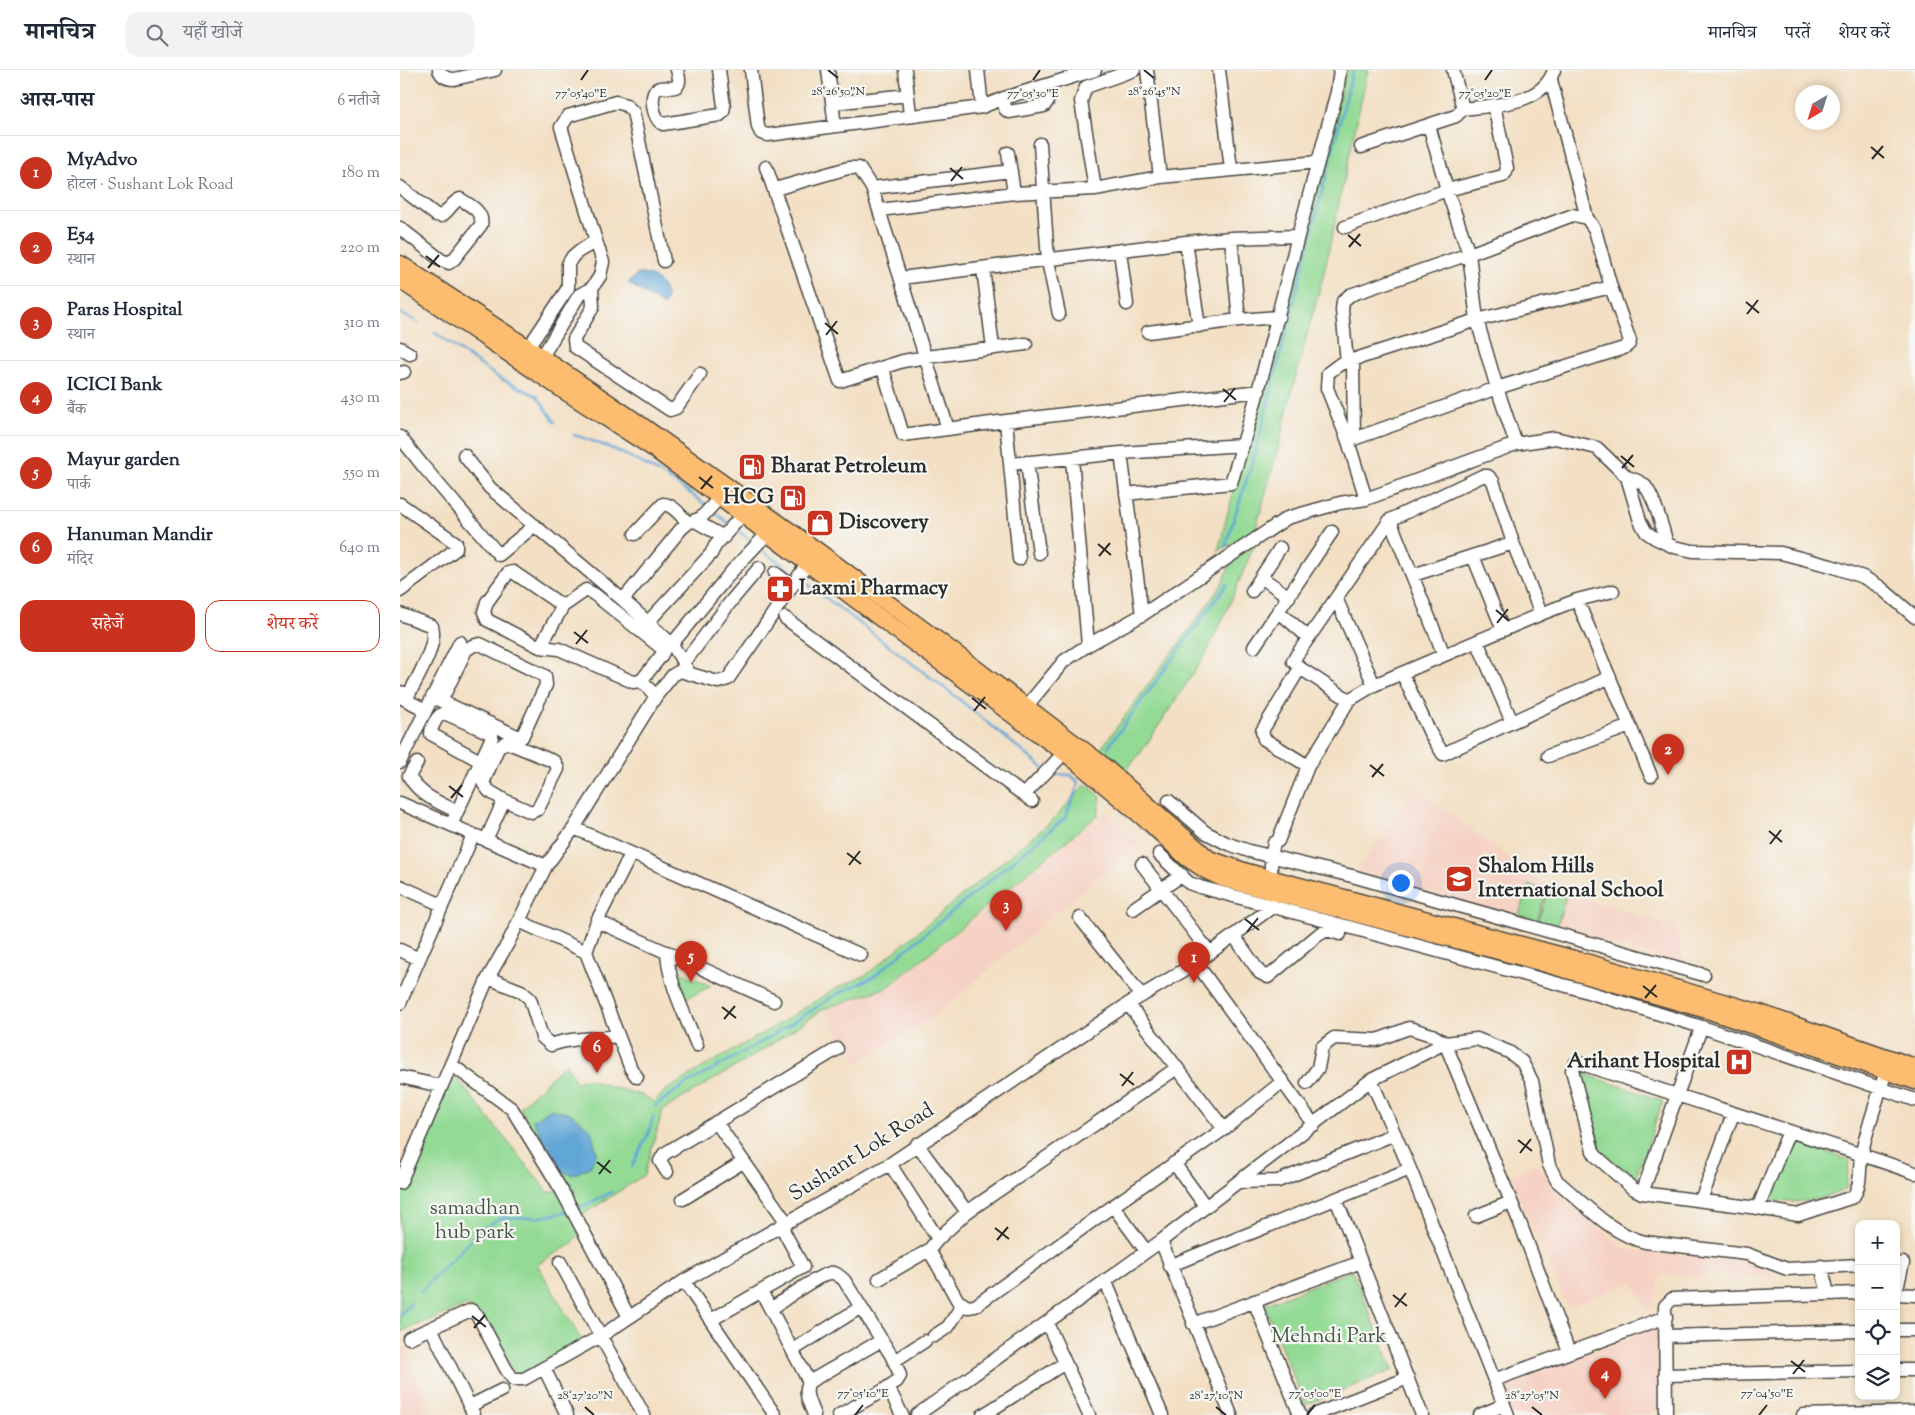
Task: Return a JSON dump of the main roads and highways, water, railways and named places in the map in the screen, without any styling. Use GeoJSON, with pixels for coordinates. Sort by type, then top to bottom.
{"type":"FeatureCollection","features":[{"type":"Feature","properties":{"kind":"main road"},"geometry":{"type":"LineString","coordinates":[[400,264],[535,352],[815,549],[1099,762],[1209,859],[1247,872],[1272,893],[1603,967],[1757,1012],[1915,1067]]}},
{"type":"Feature","properties":{"kind":"main road"},"geometry":{"type":"LineString","coordinates":[[400,280],[653,448],[716,501],[733,526],[764,537],[1058,758],[1151,824],[1186,857],[1206,870],[1222,878],[1272,893],[1520,957],[1707,1010],[1915,1081]]}},
{"type":"Feature","properties":{"kind":"water"},"geometry":{"type":"Polygon","coordinates":[[[637,274],[648,275],[660,283],[667,297],[664,306],[628,283],[637,274]]]}},
{"type":"Feature","properties":{"kind":"water"},"geometry":{"type":"Polygon","coordinates":[[[550,1109],[570,1113],[591,1130],[597,1153],[590,1167],[573,1175],[560,1171],[533,1120],[550,1109]]]}},
{"type":"Feature","properties":{"kind":"waterway"},"geometry":{"type":"LineString","coordinates":[[1225,547],[1256,450],[1353,70]]}},
{"type":"Feature","properties":{"kind":"waterway"},"geometry":{"type":"LineString","coordinates":[[400,313],[418,322]]}},
{"type":"Feature","properties":{"kind":"waterway"},"geometry":{"type":"LineString","coordinates":[[435,333],[499,378],[537,396],[555,422]]}},
{"type":"Feature","properties":{"kind":"waterway"},"geometry":{"type":"LineString","coordinates":[[574,435],[609,447],[643,464],[675,483],[706,505]]}},
{"type":"Feature","properties":{"kind":"waterway"},"geometry":{"type":"LineString","coordinates":[[712,510],[729,524]]}},
{"type":"Feature","properties":{"kind":"waterway"},"geometry":{"type":"LineString","coordinates":[[736,529],[753,543]]}},
{"type":"Feature","properties":{"kind":"waterway"},"geometry":{"type":"LineString","coordinates":[[759,548],[795,574]]}},
{"type":"Feature","properties":{"kind":"waterway"},"geometry":{"type":"LineString","coordinates":[[801,579],[955,696],[1043,768]]}},
{"type":"Feature","properties":{"kind":"waterway"},"geometry":{"type":"LineString","coordinates":[[1108,747],[1227,584]]}},
{"type":"Feature","properties":{"kind":"waterway"},"geometry":{"type":"LineString","coordinates":[[655,1106],[683,1086],[770,1037],[837,994],[873,977],[1065,818],[1079,783],[1071,775],[1050,773]]}},
{"type":"Feature","properties":{"kind":"waterway"},"geometry":{"type":"LineString","coordinates":[[632,1167],[649,1132],[653,1117]]}},
{"type":"Feature","properties":{"kind":"waterway"},"geometry":{"type":"LineString","coordinates":[[577,1209],[612,1192]]}},
{"type":"Feature","properties":{"kind":"waterway"},"geometry":{"type":"LineString","coordinates":[[420,1292],[479,1232],[500,1218],[540,1217],[567,1212]]}},
{"type":"Feature","properties":{"kind":"waterway"},"geometry":{"type":"LineString","coordinates":[[400,1315],[411,1303]]}},
{"type":"Feature","properties":{"kind":"place","name":"Bharat Petroleum"},"geometry":{"type":"Point","coordinates":[752,467]}},
{"type":"Feature","properties":{"kind":"place","name":"HCG"},"geometry":{"type":"Point","coordinates":[793,498]}},
{"type":"Feature","properties":{"kind":"place","name":"Discovery"},"geometry":{"type":"Point","coordinates":[820,523]}},
{"type":"Feature","properties":{"kind":"place","name":"Laxmi Pharmacy"},"geometry":{"type":"Point","coordinates":[780,589]}},
{"type":"Feature","properties":{"kind":"place","name":"E54"},"geometry":{"type":"Point","coordinates":[1668,775]}},
{"type":"Feature","properties":{"kind":"place","name":"Shalom Hills International School"},"geometry":{"type":"Point","coordinates":[1459,879]}},
{"type":"Feature","properties":{"kind":"place","name":"Paras Hospital"},"geometry":{"type":"Point","coordinates":[1006,931]}},
{"type":"Feature","properties":{"kind":"place","name":"Mayur garden"},"geometry":{"type":"Point","coordinates":[691,982]}},
{"type":"Feature","properties":{"kind":"place","name":"MyAdvo"},"geometry":{"type":"Point","coordinates":[1194,983]}},
{"type":"Feature","properties":{"kind":"place","name":"Arihant Hospital"},"geometry":{"type":"Point","coordinates":[1739,1062]}},
{"type":"Feature","properties":{"kind":"place","name":"Hanuman Mandir"},"geometry":{"type":"Point","coordinates":[597,1073]}},
{"type":"Feature","properties":{"kind":"place","name":"ICICI Bank"},"geometry":{"type":"Point","coordinates":[1605,1399]}},
{"type":"Feature","properties":{"kind":"park label","name":"samadhan hub park"},"geometry":{"type":"Point","coordinates":[475,1221]}},
{"type":"Feature","properties":{"kind":"park label","name":"Mehndi Park"},"geometry":{"type":"Point","coordinates":[1329,1337]}}]}
